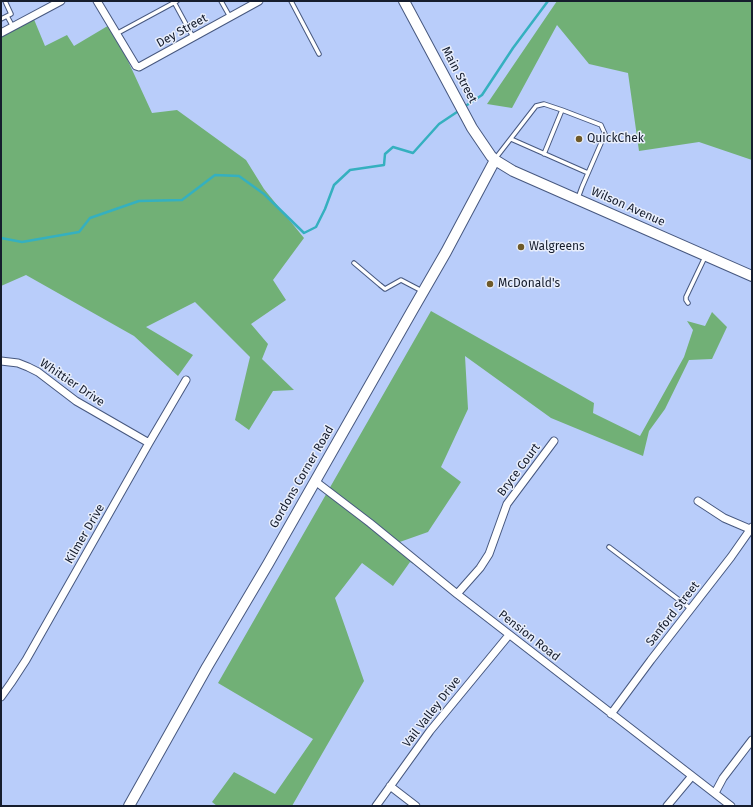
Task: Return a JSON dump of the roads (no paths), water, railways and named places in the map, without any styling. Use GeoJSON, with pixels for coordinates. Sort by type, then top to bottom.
{"type":"FeatureCollection","features":[{"type":"Feature","properties":{"kind":"street"},"geometry":{"type":"LineString","coordinates":[[1,33],[61,1]]}},
{"type":"Feature","properties":{"kind":"street"},"geometry":{"type":"LineString","coordinates":[[97,1],[116,34]]}},
{"type":"Feature","properties":{"kind":"street","name":"Dey Street"},"geometry":{"type":"LineString","coordinates":[[116,34],[136,66],[139,67],[259,1]]}},
{"type":"Feature","properties":{"kind":"street","name":"Main Street"},"geometry":{"type":"LineString","coordinates":[[404,1],[472,128],[494,160]]}},
{"type":"Feature","properties":{"kind":"street","name":"Wilson Avenue"},"geometry":{"type":"LineString","coordinates":[[494,160],[514,171],[752,276]]}},
{"type":"Feature","properties":{"kind":"street","name":"Gordons Corner Road"},"geometry":{"type":"LineString","coordinates":[[129,806],[207,667],[446,252],[494,160]]}},
{"type":"Feature","properties":{"kind":"street","name":"Whittier Drive"},"geometry":{"type":"LineString","coordinates":[[1,361],[18,364],[38,372],[76,401],[149,442]]}},
{"type":"Feature","properties":{"kind":"street","name":"Kilmer Drive"},"geometry":{"type":"LineString","coordinates":[[1,697],[26,660],[149,442],[186,380]]}},
{"type":"Feature","properties":{"kind":"street","name":"Bryce Court"},"geometry":{"type":"LineString","coordinates":[[457,594],[480,568],[489,554],[506,504],[554,442]]}},
{"type":"Feature","properties":{"kind":"street","name":"Pension Road"},"geometry":{"type":"LineString","coordinates":[[315,481],[370,523],[509,635],[731,806]]}},
{"type":"Feature","properties":{"kind":"street"},"geometry":{"type":"LineString","coordinates":[[698,501],[724,518],[752,529]]}},
{"type":"Feature","properties":{"kind":"street","name":"Sanford Street"},"geometry":{"type":"LineString","coordinates":[[611,714],[752,529]]}},
{"type":"Feature","properties":{"kind":"street","name":"Vail Valley Drive"},"geometry":{"type":"LineString","coordinates":[[376,806],[430,731],[509,635]]}},
{"type":"Feature","properties":{"kind":"street"},"geometry":{"type":"LineString","coordinates":[[715,793],[723,778],[752,740]]}},
{"type":"Feature","properties":{"kind":"street"},"geometry":{"type":"LineString","coordinates":[[667,806],[692,776]]}},
{"type":"Feature","properties":{"kind":"street"},"geometry":{"type":"LineString","coordinates":[[390,786],[416,806]]}},
{"type":"Feature","properties":{"kind":"lane"},"geometry":{"type":"LineString","coordinates":[[1,19],[11,14],[5,1]]}},
{"type":"Feature","properties":{"kind":"lane"},"geometry":{"type":"LineString","coordinates":[[221,1],[230,17]]}},
{"type":"Feature","properties":{"kind":"lane"},"geometry":{"type":"LineString","coordinates":[[291,1],[319,54]]}},
{"type":"Feature","properties":{"kind":"lane"},"geometry":{"type":"LineString","coordinates":[[116,34],[176,2],[193,37]]}},
{"type":"Feature","properties":{"kind":"lane"},"geometry":{"type":"LineString","coordinates":[[7,16],[13,27]]}},
{"type":"Feature","properties":{"kind":"lane"},"geometry":{"type":"LineString","coordinates":[[494,160],[536,106],[544,104],[601,125],[605,134],[578,199]]}},
{"type":"Feature","properties":{"kind":"lane"},"geometry":{"type":"LineString","coordinates":[[544,154],[562,110]]}},
{"type":"Feature","properties":{"kind":"lane"},"geometry":{"type":"LineString","coordinates":[[511,139],[588,173]]}},
{"type":"Feature","properties":{"kind":"lane"},"geometry":{"type":"LineString","coordinates":[[688,303],[686,297],[705,256]]}},
{"type":"Feature","properties":{"kind":"lane"},"geometry":{"type":"LineString","coordinates":[[354,263],[385,288],[401,280],[423,291]]}},
{"type":"Feature","properties":{"kind":"lane"},"geometry":{"type":"LineString","coordinates":[[609,547],[691,609]]}},
{"type":"Feature","properties":{"kind":"waterway"},"geometry":{"type":"LineString","coordinates":[[464,107],[482,95],[513,48],[548,1]]}},
{"type":"Feature","properties":{"kind":"waterway"},"geometry":{"type":"LineString","coordinates":[[1,238],[22,242],[79,232],[90,218],[139,201],[182,200],[215,175],[239,176],[264,194],[304,233],[316,227],[334,185],[350,170],[384,165],[385,154],[393,147],[413,153],[439,124],[460,110]]}},
{"type":"Feature","properties":{"kind":"place","name":"QuickChek"},"geometry":{"type":"Point","coordinates":[579,139]}},
{"type":"Feature","properties":{"kind":"place","name":"Walgreens"},"geometry":{"type":"Point","coordinates":[521,247]}},
{"type":"Feature","properties":{"kind":"place","name":"McDonald's"},"geometry":{"type":"Point","coordinates":[490,284]}}]}
